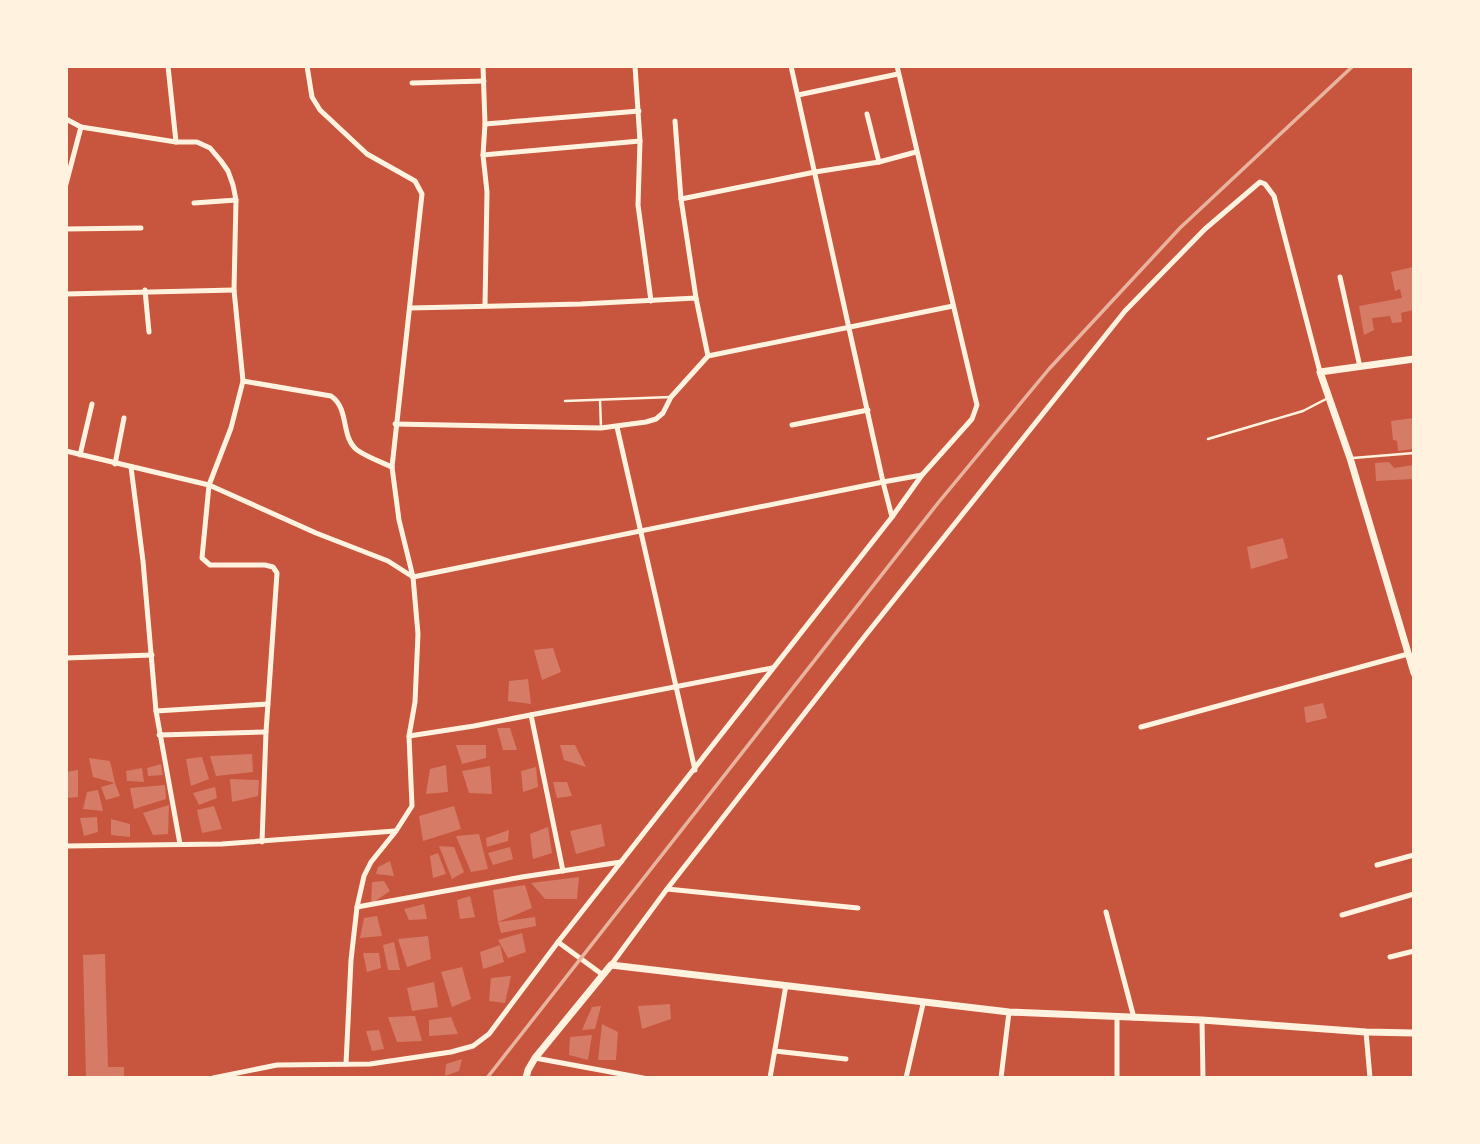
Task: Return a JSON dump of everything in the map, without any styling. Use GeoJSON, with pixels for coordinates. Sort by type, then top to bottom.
{"type":"FeatureCollection","features":[{"type":"Feature","properties":{"kind":"street"},"geometry":{"type":"LineString","coordinates":[[168,66],[176,142]]}},
{"type":"Feature","properties":{"kind":"street"},"geometry":{"type":"LineString","coordinates":[[307,66],[312,97],[320,110],[368,154],[415,181],[422,194],[392,467],[399,520],[412,577],[418,634],[415,702],[410,736],[412,806],[371,862],[364,876],[357,906],[351,960],[346,1064]]}},
{"type":"Feature","properties":{"kind":"street"},"geometry":{"type":"LineString","coordinates":[[483,66],[487,192],[485,306]]}},
{"type":"Feature","properties":{"kind":"street"},"geometry":{"type":"LineString","coordinates":[[635,66],[640,141],[638,205],[651,301]]}},
{"type":"Feature","properties":{"kind":"street"},"geometry":{"type":"LineString","coordinates":[[791,66],[892,517]]}},
{"type":"Feature","properties":{"kind":"street"},"geometry":{"type":"LineString","coordinates":[[213,1077],[290,1064],[370,1064],[451,1052],[480,1042],[695,770],[922,475],[972,419],[977,405],[897,66]]}},
{"type":"Feature","properties":{"kind":"street"},"geometry":{"type":"LineString","coordinates":[[798,94],[898,74]]}},
{"type":"Feature","properties":{"kind":"street"},"geometry":{"type":"LineString","coordinates":[[412,83],[484,82]]}},
{"type":"Feature","properties":{"kind":"street"},"geometry":{"type":"LineString","coordinates":[[485,124],[639,111]]}},
{"type":"Feature","properties":{"kind":"street"},"geometry":{"type":"LineString","coordinates":[[867,114],[879,162]]}},
{"type":"Feature","properties":{"kind":"street"},"geometry":{"type":"LineString","coordinates":[[66,119],[81,127],[176,142],[197,142],[210,148],[228,171],[236,200],[234,290],[243,381],[231,428],[209,485],[202,550],[205,562],[210,565],[265,565],[273,567],[277,573],[266,732],[262,842]]}},
{"type":"Feature","properties":{"kind":"street"},"geometry":{"type":"LineString","coordinates":[[675,121],[681,199],[708,356]]}},
{"type":"Feature","properties":{"kind":"street"},"geometry":{"type":"LineString","coordinates":[[66,184],[81,127]]}},
{"type":"Feature","properties":{"kind":"street"},"geometry":{"type":"LineString","coordinates":[[484,155],[640,141]]}},
{"type":"Feature","properties":{"kind":"street"},"geometry":{"type":"LineString","coordinates":[[681,199],[879,162],[916,152]]}},
{"type":"Feature","properties":{"kind":"street"},"geometry":{"type":"LineString","coordinates":[[526,1077],[535,1058],[611,965],[856,647],[1125,311],[1205,229],[1260,182],[1265,184],[1274,196],[1320,372],[1350,458],[1413,673]]}},
{"type":"Feature","properties":{"kind":"street"},"geometry":{"type":"LineString","coordinates":[[194,203],[236,200]]}},
{"type":"Feature","properties":{"kind":"street"},"geometry":{"type":"LineString","coordinates":[[66,229],[141,228]]}},
{"type":"Feature","properties":{"kind":"street"},"geometry":{"type":"LineString","coordinates":[[1340,277],[1360,367]]}},
{"type":"Feature","properties":{"kind":"street"},"geometry":{"type":"LineString","coordinates":[[66,294],[145,290],[234,290]]}},
{"type":"Feature","properties":{"kind":"street"},"geometry":{"type":"LineString","coordinates":[[145,290],[149,332]]}},
{"type":"Feature","properties":{"kind":"street"},"geometry":{"type":"LineString","coordinates":[[410,308],[696,298]]}},
{"type":"Feature","properties":{"kind":"street"},"geometry":{"type":"LineString","coordinates":[[395,425],[601,428],[656,419],[663,413],[671,397],[708,356],[953,306]]}},
{"type":"Feature","properties":{"kind":"street"},"geometry":{"type":"LineString","coordinates":[[1320,372],[1413,359]]}},
{"type":"Feature","properties":{"kind":"street"},"geometry":{"type":"LineString","coordinates":[[243,381],[331,396],[338,401],[347,435],[357,449],[392,467]]}},
{"type":"Feature","properties":{"kind":"street"},"geometry":{"type":"LineString","coordinates":[[80,455],[92,404]]}},
{"type":"Feature","properties":{"kind":"street"},"geometry":{"type":"LineString","coordinates":[[792,425],[868,410]]}},
{"type":"Feature","properties":{"kind":"street"},"geometry":{"type":"LineString","coordinates":[[115,464],[124,418]]}},
{"type":"Feature","properties":{"kind":"street"},"geometry":{"type":"LineString","coordinates":[[617,427],[695,770]]}},
{"type":"Feature","properties":{"kind":"street"},"geometry":{"type":"LineString","coordinates":[[66,451],[209,485],[316,533],[388,561],[412,577],[922,475]]}},
{"type":"Feature","properties":{"kind":"street"},"geometry":{"type":"LineString","coordinates":[[131,467],[143,561],[159,735],[180,844]]}},
{"type":"Feature","properties":{"kind":"street"},"geometry":{"type":"LineString","coordinates":[[1141,727],[1408,654]]}},
{"type":"Feature","properties":{"kind":"street"},"geometry":{"type":"LineString","coordinates":[[66,658],[152,655]]}},
{"type":"Feature","properties":{"kind":"street"},"geometry":{"type":"LineString","coordinates":[[410,736],[772,668]]}},
{"type":"Feature","properties":{"kind":"street"},"geometry":{"type":"LineString","coordinates":[[156,711],[268,704]]}},
{"type":"Feature","properties":{"kind":"street"},"geometry":{"type":"LineString","coordinates":[[531,715],[563,871]]}},
{"type":"Feature","properties":{"kind":"street"},"geometry":{"type":"LineString","coordinates":[[159,735],[266,732]]}},
{"type":"Feature","properties":{"kind":"street"},"geometry":{"type":"LineString","coordinates":[[66,846],[262,842],[396,831]]}},
{"type":"Feature","properties":{"kind":"street"},"geometry":{"type":"LineString","coordinates":[[1377,865],[1413,855]]}},
{"type":"Feature","properties":{"kind":"street"},"geometry":{"type":"LineString","coordinates":[[357,906],[621,862]]}},
{"type":"Feature","properties":{"kind":"street"},"geometry":{"type":"LineString","coordinates":[[667,889],[858,908]]}},
{"type":"Feature","properties":{"kind":"street"},"geometry":{"type":"LineString","coordinates":[[1342,915],[1413,894]]}},
{"type":"Feature","properties":{"kind":"street"},"geometry":{"type":"LineString","coordinates":[[1106,912],[1134,1018]]}},
{"type":"Feature","properties":{"kind":"street"},"geometry":{"type":"LineString","coordinates":[[558,942],[603,975]]}},
{"type":"Feature","properties":{"kind":"street"},"geometry":{"type":"LineString","coordinates":[[1390,957],[1413,951]]}},
{"type":"Feature","properties":{"kind":"street"},"geometry":{"type":"LineString","coordinates":[[611,965],[923,1004],[1009,1012],[1413,1033]]}},
{"type":"Feature","properties":{"kind":"street"},"geometry":{"type":"LineString","coordinates":[[770,1077],[786,985]]}},
{"type":"Feature","properties":{"kind":"street"},"geometry":{"type":"LineString","coordinates":[[906,1077],[923,1004]]}},
{"type":"Feature","properties":{"kind":"street"},"geometry":{"type":"LineString","coordinates":[[1001,1077],[1009,1012]]}},
{"type":"Feature","properties":{"kind":"street"},"geometry":{"type":"LineString","coordinates":[[1117,1017],[1117,1077]]}},
{"type":"Feature","properties":{"kind":"street"},"geometry":{"type":"LineString","coordinates":[[1202,1020],[1203,1077]]}},
{"type":"Feature","properties":{"kind":"street"},"geometry":{"type":"LineString","coordinates":[[1366,1032],[1370,1077]]}},
{"type":"Feature","properties":{"kind":"street"},"geometry":{"type":"LineString","coordinates":[[775,1051],[846,1059]]}},
{"type":"Feature","properties":{"kind":"street"},"geometry":{"type":"LineString","coordinates":[[535,1058],[643,1077]]}},
{"type":"Feature","properties":{"kind":"lane"},"geometry":{"type":"LineString","coordinates":[[565,401],[671,397]]}},
{"type":"Feature","properties":{"kind":"lane"},"geometry":{"type":"LineString","coordinates":[[1208,439],[1303,411],[1328,398]]}},
{"type":"Feature","properties":{"kind":"lane"},"geometry":{"type":"LineString","coordinates":[[600,399],[601,428]]}},
{"type":"Feature","properties":{"kind":"lane"},"geometry":{"type":"LineString","coordinates":[[1350,458],[1413,453]]}},
{"type":"Feature","properties":{"kind":"building"},"geometry":{"type":"Polygon","coordinates":[[[1413,267],[1413,310],[1401,313],[1402,322],[1392,323],[1390,316],[1372,318],[1374,330],[1364,335],[1359,306],[1402,298],[1400,289],[1395,291],[1391,272],[1413,267]]]}},
{"type":"Feature","properties":{"kind":"building"},"geometry":{"type":"Polygon","coordinates":[[[1413,418],[1413,449],[1398,451],[1397,441],[1393,440],[1391,421],[1413,418]]]}},
{"type":"Feature","properties":{"kind":"building"},"geometry":{"type":"Polygon","coordinates":[[[1389,462],[1394,468],[1413,465],[1413,479],[1376,481],[1375,463],[1389,462]]]}},
{"type":"Feature","properties":{"kind":"building"},"geometry":{"type":"Polygon","coordinates":[[[1283,538],[1288,558],[1251,569],[1247,547],[1283,538]]]}},
{"type":"Feature","properties":{"kind":"building"},"geometry":{"type":"Polygon","coordinates":[[[553,648],[561,672],[542,680],[534,650],[553,648]]]}},
{"type":"Feature","properties":{"kind":"building"},"geometry":{"type":"Polygon","coordinates":[[[528,679],[531,704],[508,701],[509,681],[528,679]]]}},
{"type":"Feature","properties":{"kind":"building"},"geometry":{"type":"Polygon","coordinates":[[[1323,703],[1327,718],[1306,723],[1304,707],[1323,703]]]}},
{"type":"Feature","properties":{"kind":"building"},"geometry":{"type":"Polygon","coordinates":[[[497,728],[510,728],[517,750],[503,750],[497,728]]]}},
{"type":"Feature","properties":{"kind":"building"},"geometry":{"type":"Polygon","coordinates":[[[456,745],[486,745],[486,758],[462,764],[456,745]]]}},
{"type":"Feature","properties":{"kind":"building"},"geometry":{"type":"Polygon","coordinates":[[[560,745],[575,745],[586,767],[564,760],[560,745]]]}},
{"type":"Feature","properties":{"kind":"building"},"geometry":{"type":"Polygon","coordinates":[[[252,754],[253,772],[216,776],[210,756],[252,754]]]}},
{"type":"Feature","properties":{"kind":"building"},"geometry":{"type":"Polygon","coordinates":[[[202,757],[209,779],[191,786],[186,759],[202,757]]]}},
{"type":"Feature","properties":{"kind":"building"},"geometry":{"type":"Polygon","coordinates":[[[89,758],[110,761],[115,783],[93,777],[89,758]]]}},
{"type":"Feature","properties":{"kind":"building"},"geometry":{"type":"Polygon","coordinates":[[[161,764],[163,775],[148,776],[147,768],[161,764]]]}},
{"type":"Feature","properties":{"kind":"building"},"geometry":{"type":"Polygon","coordinates":[[[446,765],[448,792],[426,794],[430,769],[446,765]]]}},
{"type":"Feature","properties":{"kind":"building"},"geometry":{"type":"Polygon","coordinates":[[[490,766],[492,794],[469,793],[462,771],[490,766]]]}},
{"type":"Feature","properties":{"kind":"building"},"geometry":{"type":"Polygon","coordinates":[[[536,767],[538,787],[523,792],[521,771],[536,767]]]}},
{"type":"Feature","properties":{"kind":"building"},"geometry":{"type":"Polygon","coordinates":[[[142,768],[144,782],[127,781],[126,771],[142,768]]]}},
{"type":"Feature","properties":{"kind":"building"},"geometry":{"type":"Polygon","coordinates":[[[78,770],[78,797],[66,798],[66,772],[78,770]]]}},
{"type":"Feature","properties":{"kind":"building"},"geometry":{"type":"Polygon","coordinates":[[[230,779],[259,780],[258,796],[232,802],[230,779]]]}},
{"type":"Feature","properties":{"kind":"building"},"geometry":{"type":"Polygon","coordinates":[[[553,782],[567,782],[572,796],[557,798],[553,782]]]}},
{"type":"Feature","properties":{"kind":"building"},"geometry":{"type":"Polygon","coordinates":[[[115,783],[120,796],[106,800],[101,787],[115,783]]]}},
{"type":"Feature","properties":{"kind":"building"},"geometry":{"type":"Polygon","coordinates":[[[165,785],[166,799],[134,809],[130,788],[165,785]]]}},
{"type":"Feature","properties":{"kind":"building"},"geometry":{"type":"Polygon","coordinates":[[[215,787],[217,798],[199,805],[193,793],[215,787]]]}},
{"type":"Feature","properties":{"kind":"building"},"geometry":{"type":"Polygon","coordinates":[[[98,790],[103,811],[83,809],[87,792],[98,790]]]}},
{"type":"Feature","properties":{"kind":"building"},"geometry":{"type":"Polygon","coordinates":[[[169,805],[168,834],[153,835],[143,813],[169,805]]]}},
{"type":"Feature","properties":{"kind":"building"},"geometry":{"type":"Polygon","coordinates":[[[214,806],[222,829],[202,833],[197,810],[214,806]]]}},
{"type":"Feature","properties":{"kind":"building"},"geometry":{"type":"Polygon","coordinates":[[[454,806],[461,829],[423,841],[419,816],[454,806]]]}},
{"type":"Feature","properties":{"kind":"building"},"geometry":{"type":"Polygon","coordinates":[[[97,817],[98,832],[84,836],[80,818],[97,817]]]}},
{"type":"Feature","properties":{"kind":"building"},"geometry":{"type":"Polygon","coordinates":[[[111,819],[130,824],[130,837],[111,835],[111,819]]]}},
{"type":"Feature","properties":{"kind":"building"},"geometry":{"type":"Polygon","coordinates":[[[601,824],[605,846],[576,854],[570,831],[601,824]]]}},
{"type":"Feature","properties":{"kind":"building"},"geometry":{"type":"Polygon","coordinates":[[[548,827],[552,853],[533,859],[530,834],[548,827]]]}},
{"type":"Feature","properties":{"kind":"building"},"geometry":{"type":"Polygon","coordinates":[[[509,830],[508,841],[487,847],[486,838],[509,830]]]}},
{"type":"Feature","properties":{"kind":"building"},"geometry":{"type":"Polygon","coordinates":[[[479,834],[488,869],[471,872],[456,836],[479,834]]]}},
{"type":"Feature","properties":{"kind":"building"},"geometry":{"type":"Polygon","coordinates":[[[439,846],[454,847],[464,872],[452,879],[439,846]]]}},
{"type":"Feature","properties":{"kind":"building"},"geometry":{"type":"Polygon","coordinates":[[[510,847],[513,859],[493,865],[488,853],[510,847]]]}},
{"type":"Feature","properties":{"kind":"building"},"geometry":{"type":"Polygon","coordinates":[[[438,853],[446,874],[433,878],[430,856],[438,853]]]}},
{"type":"Feature","properties":{"kind":"building"},"geometry":{"type":"Polygon","coordinates":[[[390,861],[394,876],[376,874],[378,867],[390,861]]]}},
{"type":"Feature","properties":{"kind":"building"},"geometry":{"type":"Polygon","coordinates":[[[579,877],[577,899],[545,899],[531,883],[579,877]]]}},
{"type":"Feature","properties":{"kind":"building"},"geometry":{"type":"Polygon","coordinates":[[[384,881],[390,891],[371,904],[372,882],[384,881]]]}},
{"type":"Feature","properties":{"kind":"building"},"geometry":{"type":"Polygon","coordinates":[[[525,885],[532,908],[498,922],[493,890],[525,885]]]}},
{"type":"Feature","properties":{"kind":"building"},"geometry":{"type":"Polygon","coordinates":[[[470,896],[475,917],[460,919],[457,900],[470,896]]]}},
{"type":"Feature","properties":{"kind":"building"},"geometry":{"type":"Polygon","coordinates":[[[424,904],[427,919],[409,920],[404,909],[424,904]]]}},
{"type":"Feature","properties":{"kind":"building"},"geometry":{"type":"Polygon","coordinates":[[[377,916],[382,936],[360,938],[364,918],[377,916]]]}},
{"type":"Feature","properties":{"kind":"building"},"geometry":{"type":"Polygon","coordinates":[[[535,917],[536,926],[501,933],[498,922],[535,917]]]}},
{"type":"Feature","properties":{"kind":"building"},"geometry":{"type":"Polygon","coordinates":[[[522,933],[526,952],[508,958],[498,940],[522,933]]]}},
{"type":"Feature","properties":{"kind":"building"},"geometry":{"type":"Polygon","coordinates":[[[428,936],[431,959],[407,967],[398,939],[428,936]]]}},
{"type":"Feature","properties":{"kind":"building"},"geometry":{"type":"Polygon","coordinates":[[[394,942],[400,970],[388,970],[383,945],[394,942]]]}},
{"type":"Feature","properties":{"kind":"building"},"geometry":{"type":"Polygon","coordinates":[[[500,945],[504,962],[483,969],[480,952],[500,945]]]}},
{"type":"Feature","properties":{"kind":"building"},"geometry":{"type":"Polygon","coordinates":[[[363,953],[379,953],[381,968],[367,972],[363,953]]]}},
{"type":"Feature","properties":{"kind":"building"},"geometry":{"type":"Polygon","coordinates":[[[105,954],[108,1067],[124,1067],[124,1077],[86,1077],[83,955],[105,954]]]}},
{"type":"Feature","properties":{"kind":"building"},"geometry":{"type":"Polygon","coordinates":[[[462,967],[471,999],[452,1007],[441,972],[462,967]]]}},
{"type":"Feature","properties":{"kind":"building"},"geometry":{"type":"Polygon","coordinates":[[[511,976],[505,1003],[489,1001],[491,978],[511,976]]]}},
{"type":"Feature","properties":{"kind":"building"},"geometry":{"type":"Polygon","coordinates":[[[434,982],[438,1007],[412,1011],[407,988],[434,982]]]}},
{"type":"Feature","properties":{"kind":"building"},"geometry":{"type":"Polygon","coordinates":[[[670,1004],[671,1019],[642,1029],[638,1006],[670,1004]]]}},
{"type":"Feature","properties":{"kind":"building"},"geometry":{"type":"Polygon","coordinates":[[[601,1006],[595,1029],[582,1030],[592,1007],[601,1006]]]}},
{"type":"Feature","properties":{"kind":"building"},"geometry":{"type":"Polygon","coordinates":[[[415,1016],[422,1041],[397,1042],[388,1017],[415,1016]]]}},
{"type":"Feature","properties":{"kind":"building"},"geometry":{"type":"Polygon","coordinates":[[[451,1017],[458,1034],[429,1036],[429,1020],[451,1017]]]}},
{"type":"Feature","properties":{"kind":"building"},"geometry":{"type":"Polygon","coordinates":[[[602,1024],[618,1032],[616,1060],[598,1060],[602,1024]]]}},
{"type":"Feature","properties":{"kind":"building"},"geometry":{"type":"Polygon","coordinates":[[[379,1030],[384,1049],[372,1051],[366,1031],[379,1030]]]}},
{"type":"Feature","properties":{"kind":"building"},"geometry":{"type":"Polygon","coordinates":[[[592,1035],[588,1060],[569,1055],[570,1037],[592,1035]]]}},
{"type":"Feature","properties":{"kind":"building"},"geometry":{"type":"Polygon","coordinates":[[[462,1059],[459,1071],[445,1076],[446,1064],[462,1059]]]}},
{"type":"Feature","properties":{"kind":"railway"},"geometry":{"type":"LineString","coordinates":[[487,1078],[938,503],[1049,369],[1180,228],[1353,66]]}}]}
